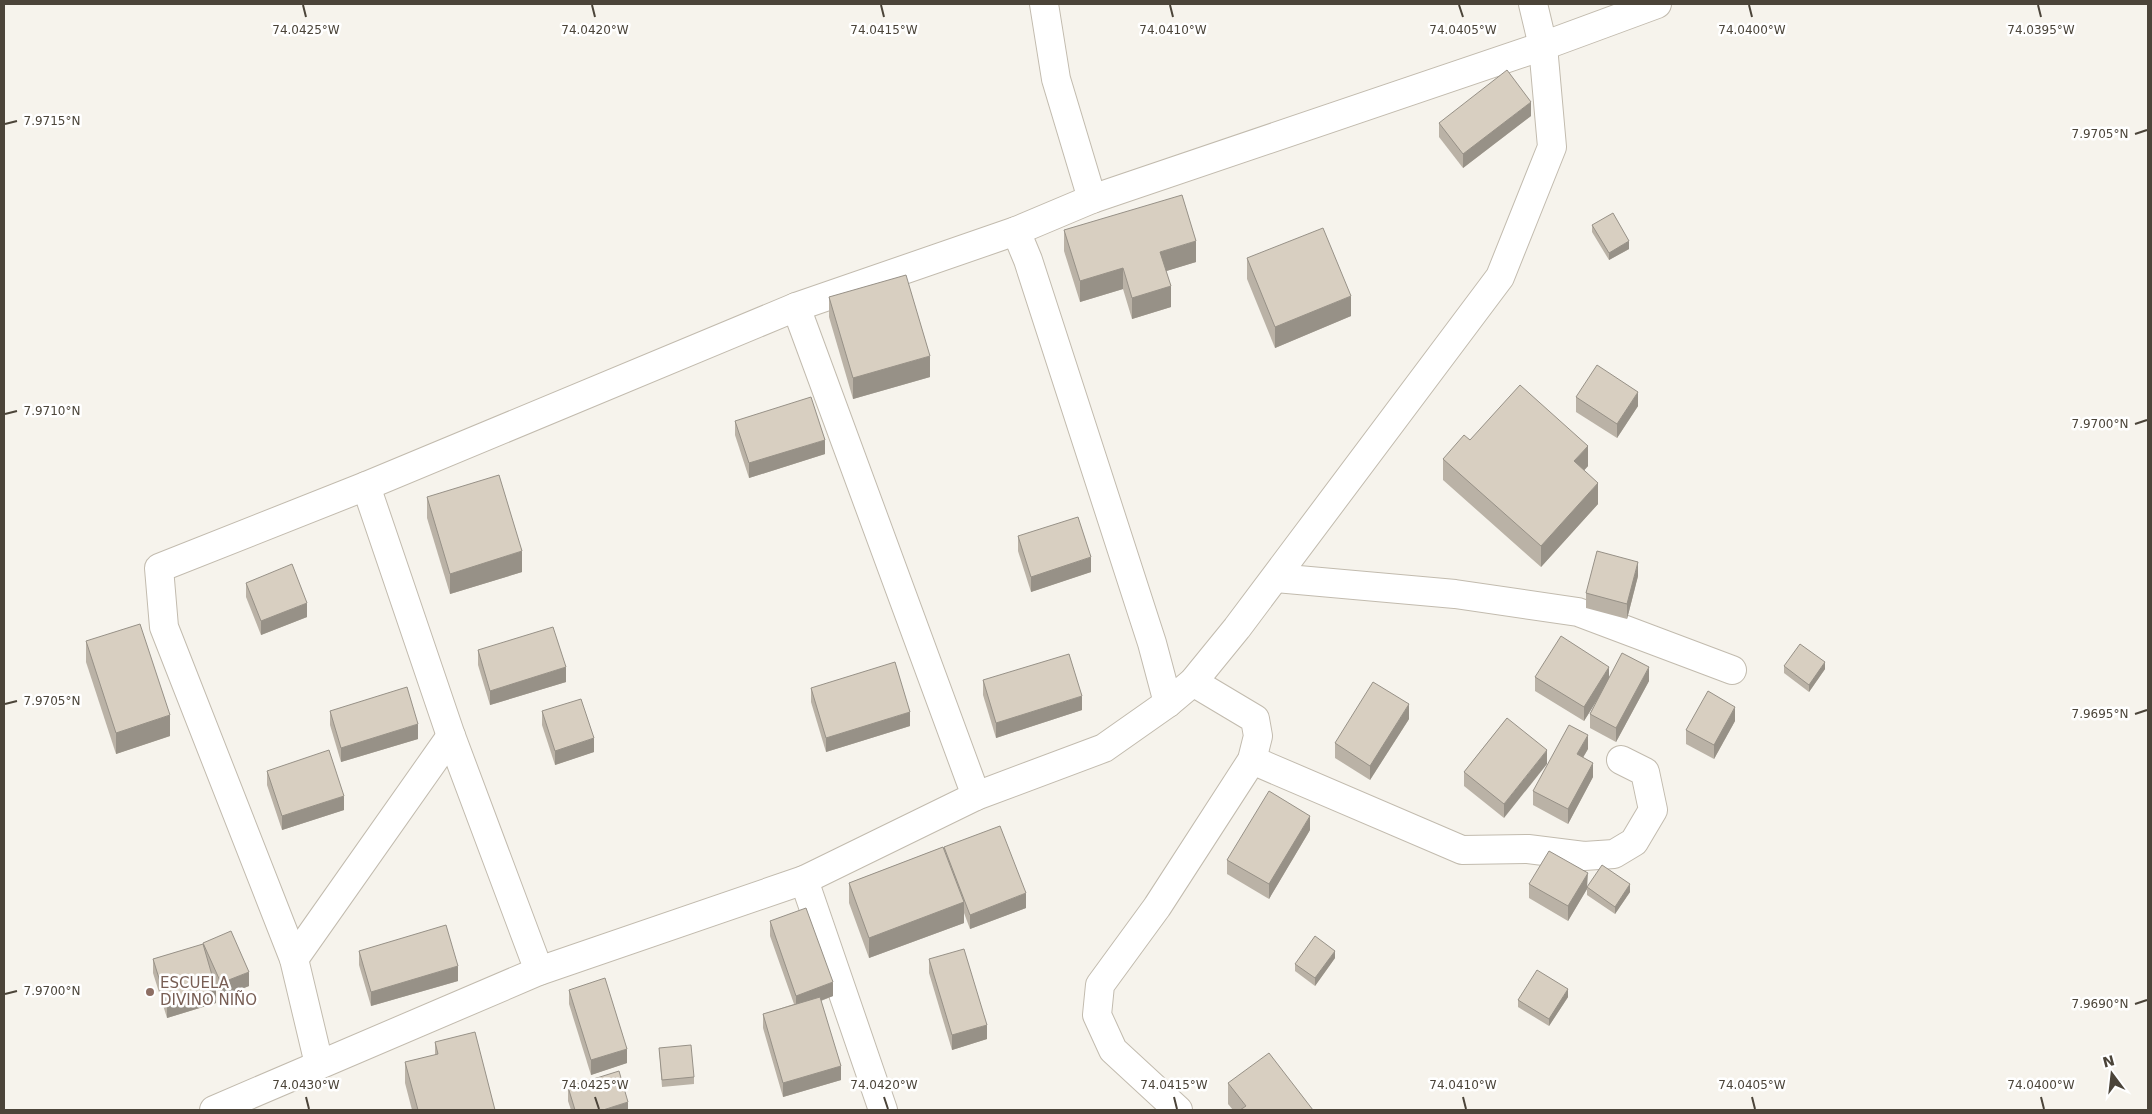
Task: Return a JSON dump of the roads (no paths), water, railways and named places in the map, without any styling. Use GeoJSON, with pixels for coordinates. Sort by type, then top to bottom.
{"type":"FeatureCollection","features":[{"type":"Feature","properties":{"kind":"street"},"geometry":{"type":"LineString","coordinates":[[1044,4],[1056,79],[1092,199]]}},
{"type":"Feature","properties":{"kind":"street"},"geometry":{"type":"LineString","coordinates":[[214,1110],[539,971],[804,880],[976,796],[1104,748],[1168,703],[1192,682],[1276,578],[1500,277],[1552,146],[1543,46],[1533,4]]}},
{"type":"Feature","properties":{"kind":"street"},"geometry":{"type":"LineString","coordinates":[[319,1064],[294,959],[164,627],[159,568],[366,486],[796,306],[1016,231],[1092,199],[1543,46],[1657,4]]}},
{"type":"Feature","properties":{"kind":"street"},"geometry":{"type":"LineString","coordinates":[[1016,231],[1031,270],[1149,634],[1168,703]]}},
{"type":"Feature","properties":{"kind":"street"},"geometry":{"type":"LineString","coordinates":[[796,306],[976,796]]}},
{"type":"Feature","properties":{"kind":"street"},"geometry":{"type":"LineString","coordinates":[[366,486],[451,736],[539,971]]}},
{"type":"Feature","properties":{"kind":"street"},"geometry":{"type":"LineString","coordinates":[[1276,578],[1455,594],[1578,612],[1732,670]]}},
{"type":"Feature","properties":{"kind":"street"},"geometry":{"type":"LineString","coordinates":[[1178,1110],[1113,1050],[1098,1016],[1100,985],[1157,907],[1252,760],[1258,736],[1255,719],[1192,682]]}},
{"type":"Feature","properties":{"kind":"street"},"geometry":{"type":"LineString","coordinates":[[294,959],[451,736]]}},
{"type":"Feature","properties":{"kind":"street"},"geometry":{"type":"LineString","coordinates":[[1252,760],[1462,850],[1528,849],[1584,856],[1614,854],[1634,842],[1653,810],[1645,772],[1620,760]]}},
{"type":"Feature","properties":{"kind":"street"},"geometry":{"type":"LineString","coordinates":[[804,880],[883,1110]]}},
{"type":"Feature","properties":{"kind":"place","name":"ESCUELA DIVINO NIÑO"},"geometry":{"type":"Point","coordinates":[150,992]}}]}
